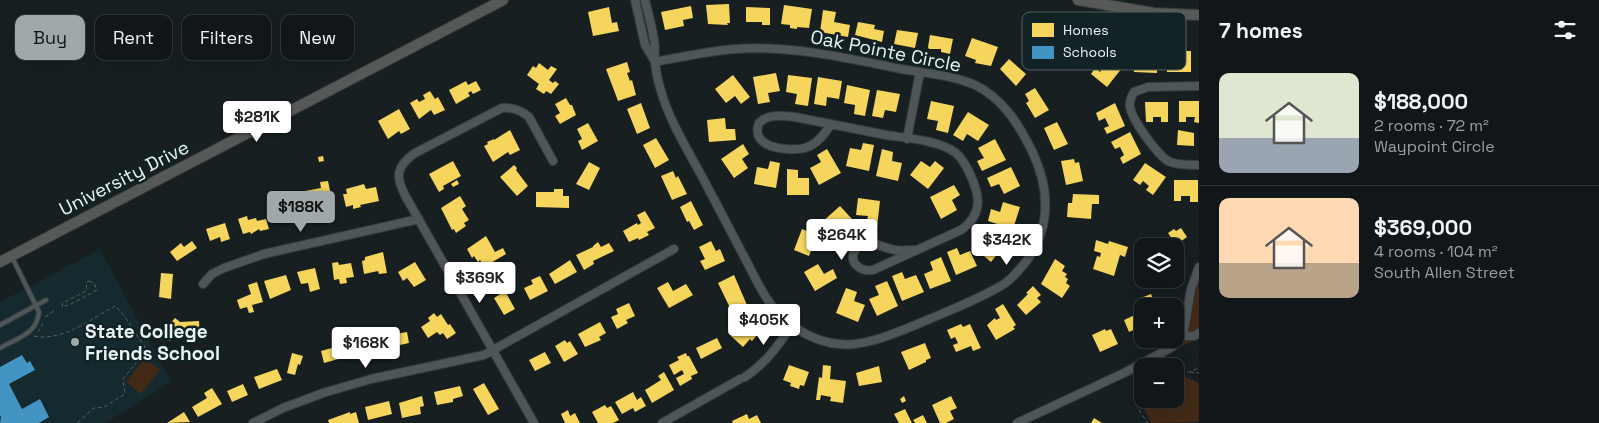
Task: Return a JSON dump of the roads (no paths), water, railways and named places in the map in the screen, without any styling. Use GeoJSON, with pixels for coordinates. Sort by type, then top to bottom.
{"type":"FeatureCollection","features":[{"type":"Feature","properties":{"kind":"main road","name":"University Drive"},"geometry":{"type":"LineString","coordinates":[[0,262],[503,0]]}},
{"type":"Feature","properties":{"kind":"main road"},"geometry":{"type":"LineString","coordinates":[[1078,0],[1148,12]]}},
{"type":"Feature","properties":{"kind":"main road"},"geometry":{"type":"LineString","coordinates":[[1186,14],[1199,15]]}},
{"type":"Feature","properties":{"kind":"street","name":"Oak Pointe Circle"},"geometry":{"type":"LineString","coordinates":[[636,0],[645,45],[655,62]]}},
{"type":"Feature","properties":{"kind":"street","name":"Oak Pointe Circle"},"geometry":{"type":"LineString","coordinates":[[646,0],[655,43],[655,62],[659,87],[672,118],[760,287],[773,308],[792,325],[813,337],[830,342],[858,344],[874,342],[932,318],[1004,283],[1023,265],[1037,242],[1045,219],[1046,198],[1044,180],[1030,148],[1013,118],[991,95],[973,85],[959,80],[864,61],[782,49],[735,49],[655,62]]}},
{"type":"Feature","properties":{"kind":"street"},"geometry":{"type":"LineString","coordinates":[[907,139],[920,72]]}},
{"type":"Feature","properties":{"kind":"street"},"geometry":{"type":"LineString","coordinates":[[1199,86],[1148,87],[1134,92],[1130,99],[1130,108],[1162,157],[1178,164],[1199,165]]}},
{"type":"Feature","properties":{"kind":"street"},"geometry":{"type":"LineString","coordinates":[[534,423],[400,186],[398,174],[403,164],[415,153],[495,111],[508,108],[514,108],[525,113],[538,131],[553,161]]}},
{"type":"Feature","properties":{"kind":"street"},"geometry":{"type":"LineString","coordinates":[[831,124],[817,141],[799,149],[786,149],[766,144],[760,140],[758,133],[760,123],[764,119],[772,116],[795,117],[932,143],[955,153],[962,162],[975,186],[978,196],[976,213],[968,224],[961,230],[868,271],[856,267],[853,257],[855,249],[863,243],[900,251],[914,250]]}},
{"type":"Feature","properties":{"kind":"street"},"geometry":{"type":"LineString","coordinates":[[203,284],[212,274],[224,268],[264,254],[419,219]]}},
{"type":"Feature","properties":{"kind":"street"},"geometry":{"type":"LineString","coordinates":[[253,423],[283,408],[323,392],[371,379],[484,355],[494,351],[674,250]]}},
{"type":"Feature","properties":{"kind":"street"},"geometry":{"type":"LineString","coordinates":[[1184,328],[1187,320],[1191,289],[1199,267]]}},
{"type":"Feature","properties":{"kind":"street"},"geometry":{"type":"LineString","coordinates":[[662,423],[760,367],[769,358],[792,325]]}},
{"type":"Feature","properties":{"kind":"street"},"geometry":{"type":"LineString","coordinates":[[1184,336],[1194,336],[1199,333]]}},
{"type":"Feature","properties":{"kind":"street"},"geometry":{"type":"LineString","coordinates":[[1018,423],[1126,372],[1171,348]]}},
{"type":"Feature","properties":{"kind":"lane"},"geometry":{"type":"LineString","coordinates":[[0,348],[36,327],[39,312],[12,256]]}},
{"type":"Feature","properties":{"kind":"lane"},"geometry":{"type":"LineString","coordinates":[[0,325],[46,300]]}},
{"type":"Feature","properties":{"kind":"place","name":"State College Friends School"},"geometry":{"type":"Point","coordinates":[75,342]}}]}
